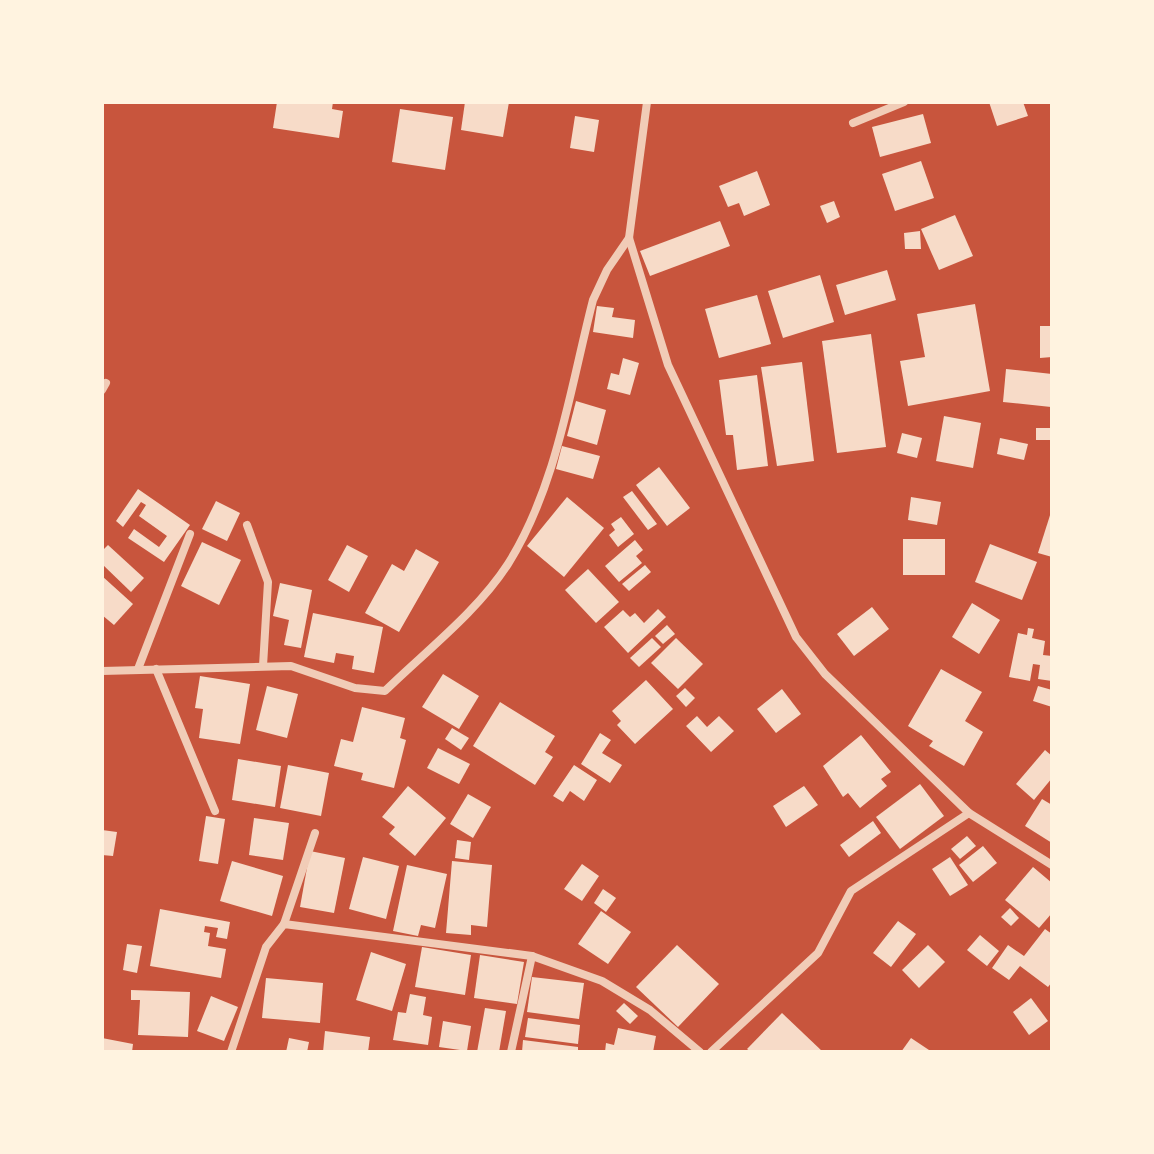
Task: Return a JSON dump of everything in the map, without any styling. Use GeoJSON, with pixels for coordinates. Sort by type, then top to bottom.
{"type":"FeatureCollection","features":[{"type":"Feature","properties":{"kind":"street"},"geometry":{"type":"LineString","coordinates":[[647,102],[629,238],[668,365],[796,637],[825,674],[969,813],[1052,865]]}},
{"type":"Feature","properties":{"kind":"street"},"geometry":{"type":"LineString","coordinates":[[853,123],[904,102]]}},
{"type":"Feature","properties":{"kind":"street"},"geometry":{"type":"LineString","coordinates":[[102,671],[291,666],[355,688],[385,691],[482,596],[507,565],[543,497],[593,300],[607,270],[629,238]]}},
{"type":"Feature","properties":{"kind":"street"},"geometry":{"type":"LineString","coordinates":[[247,525],[268,582],[263,666]]}},
{"type":"Feature","properties":{"kind":"street"},"geometry":{"type":"LineString","coordinates":[[138,669],[190,534]]}},
{"type":"Feature","properties":{"kind":"street"},"geometry":{"type":"LineString","coordinates":[[156,669],[215,811]]}},
{"type":"Feature","properties":{"kind":"street"},"geometry":{"type":"LineString","coordinates":[[711,1052],[818,953],[851,891],[969,813]]}},
{"type":"Feature","properties":{"kind":"street"},"geometry":{"type":"LineString","coordinates":[[231,1052],[266,947],[284,924],[315,833]]}},
{"type":"Feature","properties":{"kind":"street"},"geometry":{"type":"LineString","coordinates":[[284,924],[532,956],[602,981],[650,1010],[700,1052]]}},
{"type":"Feature","properties":{"kind":"street"},"geometry":{"type":"LineString","coordinates":[[511,1052],[532,956]]}},
{"type":"Feature","properties":{"kind":"building"},"geometry":{"type":"Polygon","coordinates":[[[277,102],[333,102],[332,109],[343,111],[339,138],[273,128],[277,102]]]}},
{"type":"Feature","properties":{"kind":"building"},"geometry":{"type":"Polygon","coordinates":[[[465,102],[509,102],[503,137],[461,130],[465,102]]]}},
{"type":"Feature","properties":{"kind":"building"},"geometry":{"type":"Polygon","coordinates":[[[989,102],[1023,102],[1028,116],[997,126],[989,102]]]}},
{"type":"Feature","properties":{"kind":"building"},"geometry":{"type":"Polygon","coordinates":[[[400,109],[453,117],[445,170],[392,162],[400,109]]]}},
{"type":"Feature","properties":{"kind":"building"},"geometry":{"type":"Polygon","coordinates":[[[923,114],[931,143],[880,157],[872,127],[923,114]]]}},
{"type":"Feature","properties":{"kind":"building"},"geometry":{"type":"Polygon","coordinates":[[[575,116],[599,120],[594,152],[570,148],[575,116]]]}},
{"type":"Feature","properties":{"kind":"building"},"geometry":{"type":"Polygon","coordinates":[[[921,161],[934,198],[895,211],[882,174],[921,161]]]}},
{"type":"Feature","properties":{"kind":"building"},"geometry":{"type":"Polygon","coordinates":[[[757,171],[770,205],[744,216],[739,203],[728,207],[719,186],[757,171]]]}},
{"type":"Feature","properties":{"kind":"building"},"geometry":{"type":"Polygon","coordinates":[[[834,201],[840,217],[827,223],[820,206],[834,201]]]}},
{"type":"Feature","properties":{"kind":"building"},"geometry":{"type":"Polygon","coordinates":[[[955,215],[973,256],[939,270],[921,229],[955,215]]]}},
{"type":"Feature","properties":{"kind":"building"},"geometry":{"type":"Polygon","coordinates":[[[720,221],[730,246],[650,276],[640,251],[720,221]]]}},
{"type":"Feature","properties":{"kind":"building"},"geometry":{"type":"Polygon","coordinates":[[[920,231],[921,249],[905,249],[904,233],[920,231]]]}},
{"type":"Feature","properties":{"kind":"building"},"geometry":{"type":"Polygon","coordinates":[[[887,270],[896,300],[845,315],[836,285],[887,270]]]}},
{"type":"Feature","properties":{"kind":"building"},"geometry":{"type":"Polygon","coordinates":[[[820,275],[834,322],[783,338],[768,291],[820,275]]]}},
{"type":"Feature","properties":{"kind":"building"},"geometry":{"type":"Polygon","coordinates":[[[757,295],[771,344],[719,358],[705,309],[757,295]]]}},
{"type":"Feature","properties":{"kind":"building"},"geometry":{"type":"Polygon","coordinates":[[[975,304],[990,391],[908,406],[900,361],[925,357],[917,314],[975,304]]]}},
{"type":"Feature","properties":{"kind":"building"},"geometry":{"type":"Polygon","coordinates":[[[597,306],[614,308],[612,317],[635,320],[633,338],[593,332],[597,306]]]}},
{"type":"Feature","properties":{"kind":"building"},"geometry":{"type":"Polygon","coordinates":[[[1040,326],[1052,326],[1052,357],[1040,358],[1040,326]]]}},
{"type":"Feature","properties":{"kind":"building"},"geometry":{"type":"Polygon","coordinates":[[[871,334],[886,447],[837,453],[822,341],[871,334]]]}},
{"type":"Feature","properties":{"kind":"building"},"geometry":{"type":"Polygon","coordinates":[[[623,358],[639,363],[630,395],[607,389],[611,373],[619,375],[623,358]]]}},
{"type":"Feature","properties":{"kind":"building"},"geometry":{"type":"Polygon","coordinates":[[[802,362],[814,461],[777,466],[761,367],[802,362]]]}},
{"type":"Feature","properties":{"kind":"building"},"geometry":{"type":"Polygon","coordinates":[[[1006,369],[1052,374],[1051,407],[1003,402],[1006,369]]]}},
{"type":"Feature","properties":{"kind":"building"},"geometry":{"type":"Polygon","coordinates":[[[757,375],[768,466],[737,470],[733,435],[726,435],[719,380],[757,375]]]}},
{"type":"Feature","properties":{"kind":"building"},"geometry":{"type":"Polygon","coordinates":[[[576,401],[606,410],[597,445],[567,436],[576,401]]]}},
{"type":"Feature","properties":{"kind":"building"},"geometry":{"type":"Polygon","coordinates":[[[944,416],[981,423],[973,468],[936,461],[944,416]]]}},
{"type":"Feature","properties":{"kind":"building"},"geometry":{"type":"Polygon","coordinates":[[[1036,428],[1052,428],[1052,440],[1036,440],[1036,428]]]}},
{"type":"Feature","properties":{"kind":"building"},"geometry":{"type":"Polygon","coordinates":[[[902,433],[922,438],[917,458],[897,453],[902,433]]]}},
{"type":"Feature","properties":{"kind":"building"},"geometry":{"type":"Polygon","coordinates":[[[1000,438],[1028,444],[1024,460],[997,454],[1000,438]]]}},
{"type":"Feature","properties":{"kind":"building"},"geometry":{"type":"Polygon","coordinates":[[[562,446],[600,456],[593,479],[556,469],[562,446]]]}},
{"type":"Feature","properties":{"kind":"building"},"geometry":{"type":"Polygon","coordinates":[[[659,467],[690,508],[667,526],[636,485],[659,467]]]}},
{"type":"Feature","properties":{"kind":"building"},"geometry":{"type":"Polygon","coordinates":[[[138,489],[190,525],[164,562],[128,538],[134,529],[159,547],[167,536],[139,516],[146,505],[141,502],[123,527],[116,521],[138,489]]]}},
{"type":"Feature","properties":{"kind":"building"},"geometry":{"type":"Polygon","coordinates":[[[632,491],[657,524],[648,530],[623,497],[632,491]]]}},
{"type":"Feature","properties":{"kind":"building"},"geometry":{"type":"Polygon","coordinates":[[[567,497],[604,528],[564,577],[527,546],[567,497]]]}},
{"type":"Feature","properties":{"kind":"building"},"geometry":{"type":"Polygon","coordinates":[[[911,497],[941,502],[937,525],[908,520],[911,497]]]}},
{"type":"Feature","properties":{"kind":"building"},"geometry":{"type":"Polygon","coordinates":[[[216,501],[240,513],[227,541],[202,529],[216,501]]]}},
{"type":"Feature","properties":{"kind":"building"},"geometry":{"type":"Polygon","coordinates":[[[1052,509],[1052,557],[1038,553],[1052,509]]]}},
{"type":"Feature","properties":{"kind":"building"},"geometry":{"type":"Polygon","coordinates":[[[621,517],[634,534],[618,547],[609,535],[615,530],[611,524],[621,517]]]}},
{"type":"Feature","properties":{"kind":"building"},"geometry":{"type":"Polygon","coordinates":[[[903,539],[945,539],[945,575],[903,575],[903,539]]]}},
{"type":"Feature","properties":{"kind":"building"},"geometry":{"type":"Polygon","coordinates":[[[635,540],[643,550],[636,556],[642,563],[619,582],[605,566],[635,540]]]}},
{"type":"Feature","properties":{"kind":"building"},"geometry":{"type":"Polygon","coordinates":[[[202,542],[241,560],[219,605],[181,586],[202,542]]]}},
{"type":"Feature","properties":{"kind":"building"},"geometry":{"type":"Polygon","coordinates":[[[990,544],[1037,562],[1022,600],[975,582],[990,544]]]}},
{"type":"Feature","properties":{"kind":"building"},"geometry":{"type":"Polygon","coordinates":[[[108,545],[144,578],[131,592],[102,564],[102,551],[108,545]]]}},
{"type":"Feature","properties":{"kind":"building"},"geometry":{"type":"Polygon","coordinates":[[[347,545],[368,556],[349,592],[328,580],[347,545]]]}},
{"type":"Feature","properties":{"kind":"building"},"geometry":{"type":"Polygon","coordinates":[[[416,549],[439,562],[399,632],[365,613],[392,564],[404,571],[416,549]]]}},
{"type":"Feature","properties":{"kind":"building"},"geometry":{"type":"Polygon","coordinates":[[[645,565],[651,572],[629,591],[622,584],[645,565]]]}},
{"type":"Feature","properties":{"kind":"building"},"geometry":{"type":"Polygon","coordinates":[[[588,569],[619,602],[596,623],[565,590],[588,569]]]}},
{"type":"Feature","properties":{"kind":"building"},"geometry":{"type":"Polygon","coordinates":[[[102,576],[133,604],[114,625],[102,615],[102,576]]]}},
{"type":"Feature","properties":{"kind":"building"},"geometry":{"type":"Polygon","coordinates":[[[280,583],[312,590],[301,648],[284,645],[289,620],[273,616],[280,583]]]}},
{"type":"Feature","properties":{"kind":"building"},"geometry":{"type":"Polygon","coordinates":[[[972,603],[1000,620],[979,654],[952,637],[972,603]]]}},
{"type":"Feature","properties":{"kind":"building"},"geometry":{"type":"Polygon","coordinates":[[[872,607],[889,629],[854,656],[837,634],[872,607]]]}},
{"type":"Feature","properties":{"kind":"building"},"geometry":{"type":"Polygon","coordinates":[[[658,609],[666,617],[628,653],[604,627],[623,610],[630,617],[635,613],[644,623],[658,609]]]}},
{"type":"Feature","properties":{"kind":"building"},"geometry":{"type":"Polygon","coordinates":[[[313,613],[383,627],[374,673],[352,669],[354,656],[336,653],[334,663],[304,657],[313,613]]]}},
{"type":"Feature","properties":{"kind":"building"},"geometry":{"type":"Polygon","coordinates":[[[667,625],[675,634],[663,644],[655,636],[667,625]]]}},
{"type":"Feature","properties":{"kind":"building"},"geometry":{"type":"Polygon","coordinates":[[[1028,628],[1034,629],[1032,638],[1045,641],[1043,655],[1052,656],[1052,681],[1038,679],[1040,665],[1033,664],[1030,681],[1009,677],[1018,633],[1027,635],[1028,628]]]}},
{"type":"Feature","properties":{"kind":"building"},"geometry":{"type":"Polygon","coordinates":[[[652,638],[661,647],[639,667],[630,658],[652,638]]]}},
{"type":"Feature","properties":{"kind":"building"},"geometry":{"type":"Polygon","coordinates":[[[676,638],[703,664],[678,689],[651,663],[676,638]]]}},
{"type":"Feature","properties":{"kind":"building"},"geometry":{"type":"Polygon","coordinates":[[[941,669],[982,692],[965,721],[983,732],[964,766],[929,746],[933,741],[908,726],[941,669]]]}},
{"type":"Feature","properties":{"kind":"building"},"geometry":{"type":"Polygon","coordinates":[[[443,674],[479,696],[459,729],[422,707],[443,674]]]}},
{"type":"Feature","properties":{"kind":"building"},"geometry":{"type":"Polygon","coordinates":[[[200,676],[250,684],[240,744],[199,738],[203,709],[195,708],[200,676]]]}},
{"type":"Feature","properties":{"kind":"building"},"geometry":{"type":"Polygon","coordinates":[[[646,680],[673,709],[635,744],[617,725],[621,721],[612,711],[646,680]]]}},
{"type":"Feature","properties":{"kind":"building"},"geometry":{"type":"Polygon","coordinates":[[[267,686],[298,694],[287,738],[256,730],[267,686]]]}},
{"type":"Feature","properties":{"kind":"building"},"geometry":{"type":"Polygon","coordinates":[[[1038,686],[1052,690],[1052,707],[1033,701],[1038,686]]]}},
{"type":"Feature","properties":{"kind":"building"},"geometry":{"type":"Polygon","coordinates":[[[685,688],[695,698],[686,707],[676,696],[685,688]]]}},
{"type":"Feature","properties":{"kind":"building"},"geometry":{"type":"Polygon","coordinates":[[[782,689],[801,714],[776,733],[757,709],[782,689]]]}},
{"type":"Feature","properties":{"kind":"building"},"geometry":{"type":"Polygon","coordinates":[[[500,702],[555,736],[545,752],[553,757],[535,785],[473,746],[500,702]]]}},
{"type":"Feature","properties":{"kind":"building"},"geometry":{"type":"Polygon","coordinates":[[[362,707],[405,718],[400,738],[406,740],[394,788],[361,780],[363,773],[334,766],[341,739],[353,742],[362,707]]]}},
{"type":"Feature","properties":{"kind":"building"},"geometry":{"type":"Polygon","coordinates":[[[697,716],[707,727],[719,716],[734,731],[711,752],[686,726],[697,716]]]}},
{"type":"Feature","properties":{"kind":"building"},"geometry":{"type":"Polygon","coordinates":[[[452,728],[469,738],[461,750],[445,739],[452,728]]]}},
{"type":"Feature","properties":{"kind":"building"},"geometry":{"type":"Polygon","coordinates":[[[600,733],[611,740],[602,753],[622,765],[610,783],[581,764],[600,733]]]}},
{"type":"Feature","properties":{"kind":"building"},"geometry":{"type":"Polygon","coordinates":[[[861,735],[891,772],[881,779],[887,786],[860,808],[848,793],[843,797],[823,766],[861,735]]]}},
{"type":"Feature","properties":{"kind":"building"},"geometry":{"type":"Polygon","coordinates":[[[438,748],[470,764],[459,784],[427,768],[438,748]]]}},
{"type":"Feature","properties":{"kind":"building"},"geometry":{"type":"Polygon","coordinates":[[[1045,750],[1052,756],[1052,778],[1034,800],[1016,784],[1045,750]]]}},
{"type":"Feature","properties":{"kind":"building"},"geometry":{"type":"Polygon","coordinates":[[[238,759],[281,766],[275,807],[232,800],[238,759]]]}},
{"type":"Feature","properties":{"kind":"building"},"geometry":{"type":"Polygon","coordinates":[[[288,765],[329,773],[321,816],[280,808],[288,765]]]}},
{"type":"Feature","properties":{"kind":"building"},"geometry":{"type":"Polygon","coordinates":[[[574,765],[597,780],[584,801],[570,791],[563,802],[553,796],[574,765]]]}},
{"type":"Feature","properties":{"kind":"building"},"geometry":{"type":"Polygon","coordinates":[[[920,784],[944,816],[900,849],[876,817],[920,784]]]}},
{"type":"Feature","properties":{"kind":"building"},"geometry":{"type":"Polygon","coordinates":[[[408,786],[446,818],[415,856],[389,834],[395,827],[382,817],[408,786]]]}},
{"type":"Feature","properties":{"kind":"building"},"geometry":{"type":"Polygon","coordinates":[[[804,786],[818,805],[786,827],[773,806],[804,786]]]}},
{"type":"Feature","properties":{"kind":"building"},"geometry":{"type":"Polygon","coordinates":[[[468,794],[491,807],[473,838],[450,824],[468,794]]]}},
{"type":"Feature","properties":{"kind":"building"},"geometry":{"type":"Polygon","coordinates":[[[1042,799],[1052,805],[1052,843],[1025,826],[1042,799]]]}},
{"type":"Feature","properties":{"kind":"building"},"geometry":{"type":"Polygon","coordinates":[[[206,816],[225,819],[218,864],[199,861],[206,816]]]}},
{"type":"Feature","properties":{"kind":"building"},"geometry":{"type":"Polygon","coordinates":[[[254,818],[289,823],[283,860],[249,855],[254,818]]]}},
{"type":"Feature","properties":{"kind":"building"},"geometry":{"type":"Polygon","coordinates":[[[873,821],[881,833],[849,857],[840,845],[873,821]]]}},
{"type":"Feature","properties":{"kind":"building"},"geometry":{"type":"Polygon","coordinates":[[[102,830],[117,832],[113,856],[102,855],[102,830]]]}},
{"type":"Feature","properties":{"kind":"building"},"geometry":{"type":"Polygon","coordinates":[[[967,836],[976,846],[960,859],[951,849],[967,836]]]}},
{"type":"Feature","properties":{"kind":"building"},"geometry":{"type":"Polygon","coordinates":[[[457,840],[471,842],[469,860],[455,858],[457,840]]]}},
{"type":"Feature","properties":{"kind":"building"},"geometry":{"type":"Polygon","coordinates":[[[983,846],[997,863],[973,882],[959,865],[983,846]]]}},
{"type":"Feature","properties":{"kind":"building"},"geometry":{"type":"Polygon","coordinates":[[[310,851],[345,858],[334,913],[300,907],[310,851]]]}},
{"type":"Feature","properties":{"kind":"building"},"geometry":{"type":"Polygon","coordinates":[[[363,857],[399,866],[386,919],[349,909],[363,857]]]}},
{"type":"Feature","properties":{"kind":"building"},"geometry":{"type":"Polygon","coordinates":[[[950,857],[968,885],[950,896],[932,869],[950,857]]]}},
{"type":"Feature","properties":{"kind":"building"},"geometry":{"type":"Polygon","coordinates":[[[232,861],[283,876],[272,916],[220,901],[232,861]]]}},
{"type":"Feature","properties":{"kind":"building"},"geometry":{"type":"Polygon","coordinates":[[[452,861],[492,865],[487,927],[471,925],[471,935],[446,933],[452,861]]]}},
{"type":"Feature","properties":{"kind":"building"},"geometry":{"type":"Polygon","coordinates":[[[582,864],[599,876],[582,901],[564,889],[582,864]]]}},
{"type":"Feature","properties":{"kind":"building"},"geometry":{"type":"Polygon","coordinates":[[[407,865],[447,874],[435,928],[421,925],[418,936],[393,931],[407,865]]]}},
{"type":"Feature","properties":{"kind":"building"},"geometry":{"type":"Polygon","coordinates":[[[1033,867],[1052,883],[1052,913],[1039,928],[1005,900],[1033,867]]]}},
{"type":"Feature","properties":{"kind":"building"},"geometry":{"type":"Polygon","coordinates":[[[603,889],[616,898],[606,912],[594,903],[603,889]]]}},
{"type":"Feature","properties":{"kind":"building"},"geometry":{"type":"Polygon","coordinates":[[[1010,908],[1019,918],[1011,926],[1001,917],[1010,908]]]}},
{"type":"Feature","properties":{"kind":"building"},"geometry":{"type":"Polygon","coordinates":[[[160,909],[230,922],[227,939],[216,937],[218,928],[205,926],[204,932],[210,933],[208,946],[226,949],[221,978],[150,966],[160,909]]]}},
{"type":"Feature","properties":{"kind":"building"},"geometry":{"type":"Polygon","coordinates":[[[601,911],[631,932],[608,964],[578,944],[601,911]]]}},
{"type":"Feature","properties":{"kind":"building"},"geometry":{"type":"Polygon","coordinates":[[[898,921],[916,934],[891,967],[873,953],[898,921]]]}},
{"type":"Feature","properties":{"kind":"building"},"geometry":{"type":"Polygon","coordinates":[[[1045,929],[1052,934],[1052,982],[1048,987],[1020,966],[1009,980],[992,968],[1008,945],[1024,956],[1045,929]]]}},
{"type":"Feature","properties":{"kind":"building"},"geometry":{"type":"Polygon","coordinates":[[[980,935],[999,951],[987,966],[967,950],[980,935]]]}},
{"type":"Feature","properties":{"kind":"building"},"geometry":{"type":"Polygon","coordinates":[[[127,944],[142,946],[137,973],[123,970],[127,944]]]}},
{"type":"Feature","properties":{"kind":"building"},"geometry":{"type":"Polygon","coordinates":[[[677,945],[719,984],[678,1027],[636,987],[677,945]]]}},
{"type":"Feature","properties":{"kind":"building"},"geometry":{"type":"Polygon","coordinates":[[[928,945],[945,962],[919,988],[902,970],[928,945]]]}},
{"type":"Feature","properties":{"kind":"building"},"geometry":{"type":"Polygon","coordinates":[[[422,947],[471,955],[465,995],[415,987],[422,947]]]}},
{"type":"Feature","properties":{"kind":"building"},"geometry":{"type":"Polygon","coordinates":[[[371,952],[406,964],[392,1011],[356,1000],[371,952]]]}},
{"type":"Feature","properties":{"kind":"building"},"geometry":{"type":"Polygon","coordinates":[[[480,955],[524,962],[517,1004],[474,998],[480,955]]]}},
{"type":"Feature","properties":{"kind":"building"},"geometry":{"type":"Polygon","coordinates":[[[532,977],[584,983],[579,1019],[527,1012],[532,977]]]}},
{"type":"Feature","properties":{"kind":"building"},"geometry":{"type":"Polygon","coordinates":[[[266,978],[323,983],[320,1023],[262,1018],[266,978]]]}},
{"type":"Feature","properties":{"kind":"building"},"geometry":{"type":"Polygon","coordinates":[[[131,990],[190,992],[188,1037],[138,1035],[140,1000],[131,1000],[131,990]]]}},
{"type":"Feature","properties":{"kind":"building"},"geometry":{"type":"Polygon","coordinates":[[[410,994],[426,997],[423,1015],[432,1017],[428,1045],[393,1040],[398,1012],[406,1013],[410,994]]]}},
{"type":"Feature","properties":{"kind":"building"},"geometry":{"type":"Polygon","coordinates":[[[211,996],[238,1007],[224,1041],[197,1031],[211,996]]]}},
{"type":"Feature","properties":{"kind":"building"},"geometry":{"type":"Polygon","coordinates":[[[1031,998],[1048,1021],[1029,1035],[1013,1012],[1031,998]]]}},
{"type":"Feature","properties":{"kind":"building"},"geometry":{"type":"Polygon","coordinates":[[[624,1003],[638,1016],[630,1024],[616,1011],[624,1003]]]}},
{"type":"Feature","properties":{"kind":"building"},"geometry":{"type":"Polygon","coordinates":[[[485,1008],[506,1011],[499,1052],[477,1052],[485,1008]]]}},
{"type":"Feature","properties":{"kind":"building"},"geometry":{"type":"Polygon","coordinates":[[[782,1013],[823,1052],[751,1052],[747,1049],[782,1013]]]}},
{"type":"Feature","properties":{"kind":"building"},"geometry":{"type":"Polygon","coordinates":[[[528,1018],[580,1025],[578,1044],[525,1037],[528,1018]]]}},
{"type":"Feature","properties":{"kind":"building"},"geometry":{"type":"Polygon","coordinates":[[[443,1021],[471,1026],[467,1051],[439,1047],[443,1021]]]}},
{"type":"Feature","properties":{"kind":"building"},"geometry":{"type":"Polygon","coordinates":[[[618,1028],[656,1036],[653,1052],[605,1052],[606,1043],[614,1045],[618,1028]]]}},
{"type":"Feature","properties":{"kind":"building"},"geometry":{"type":"Polygon","coordinates":[[[325,1031],[370,1037],[368,1052],[323,1052],[325,1031]]]}},
{"type":"Feature","properties":{"kind":"building"},"geometry":{"type":"Polygon","coordinates":[[[102,1038],[133,1044],[132,1052],[102,1052],[102,1038]]]}},
{"type":"Feature","properties":{"kind":"building"},"geometry":{"type":"Polygon","coordinates":[[[289,1038],[309,1042],[307,1052],[286,1052],[289,1038]]]}},
{"type":"Feature","properties":{"kind":"building"},"geometry":{"type":"Polygon","coordinates":[[[911,1038],[932,1052],[901,1052],[911,1038]]]}},
{"type":"Feature","properties":{"kind":"building"},"geometry":{"type":"Polygon","coordinates":[[[523,1040],[578,1047],[578,1052],[522,1052],[523,1040]]]}}]}
